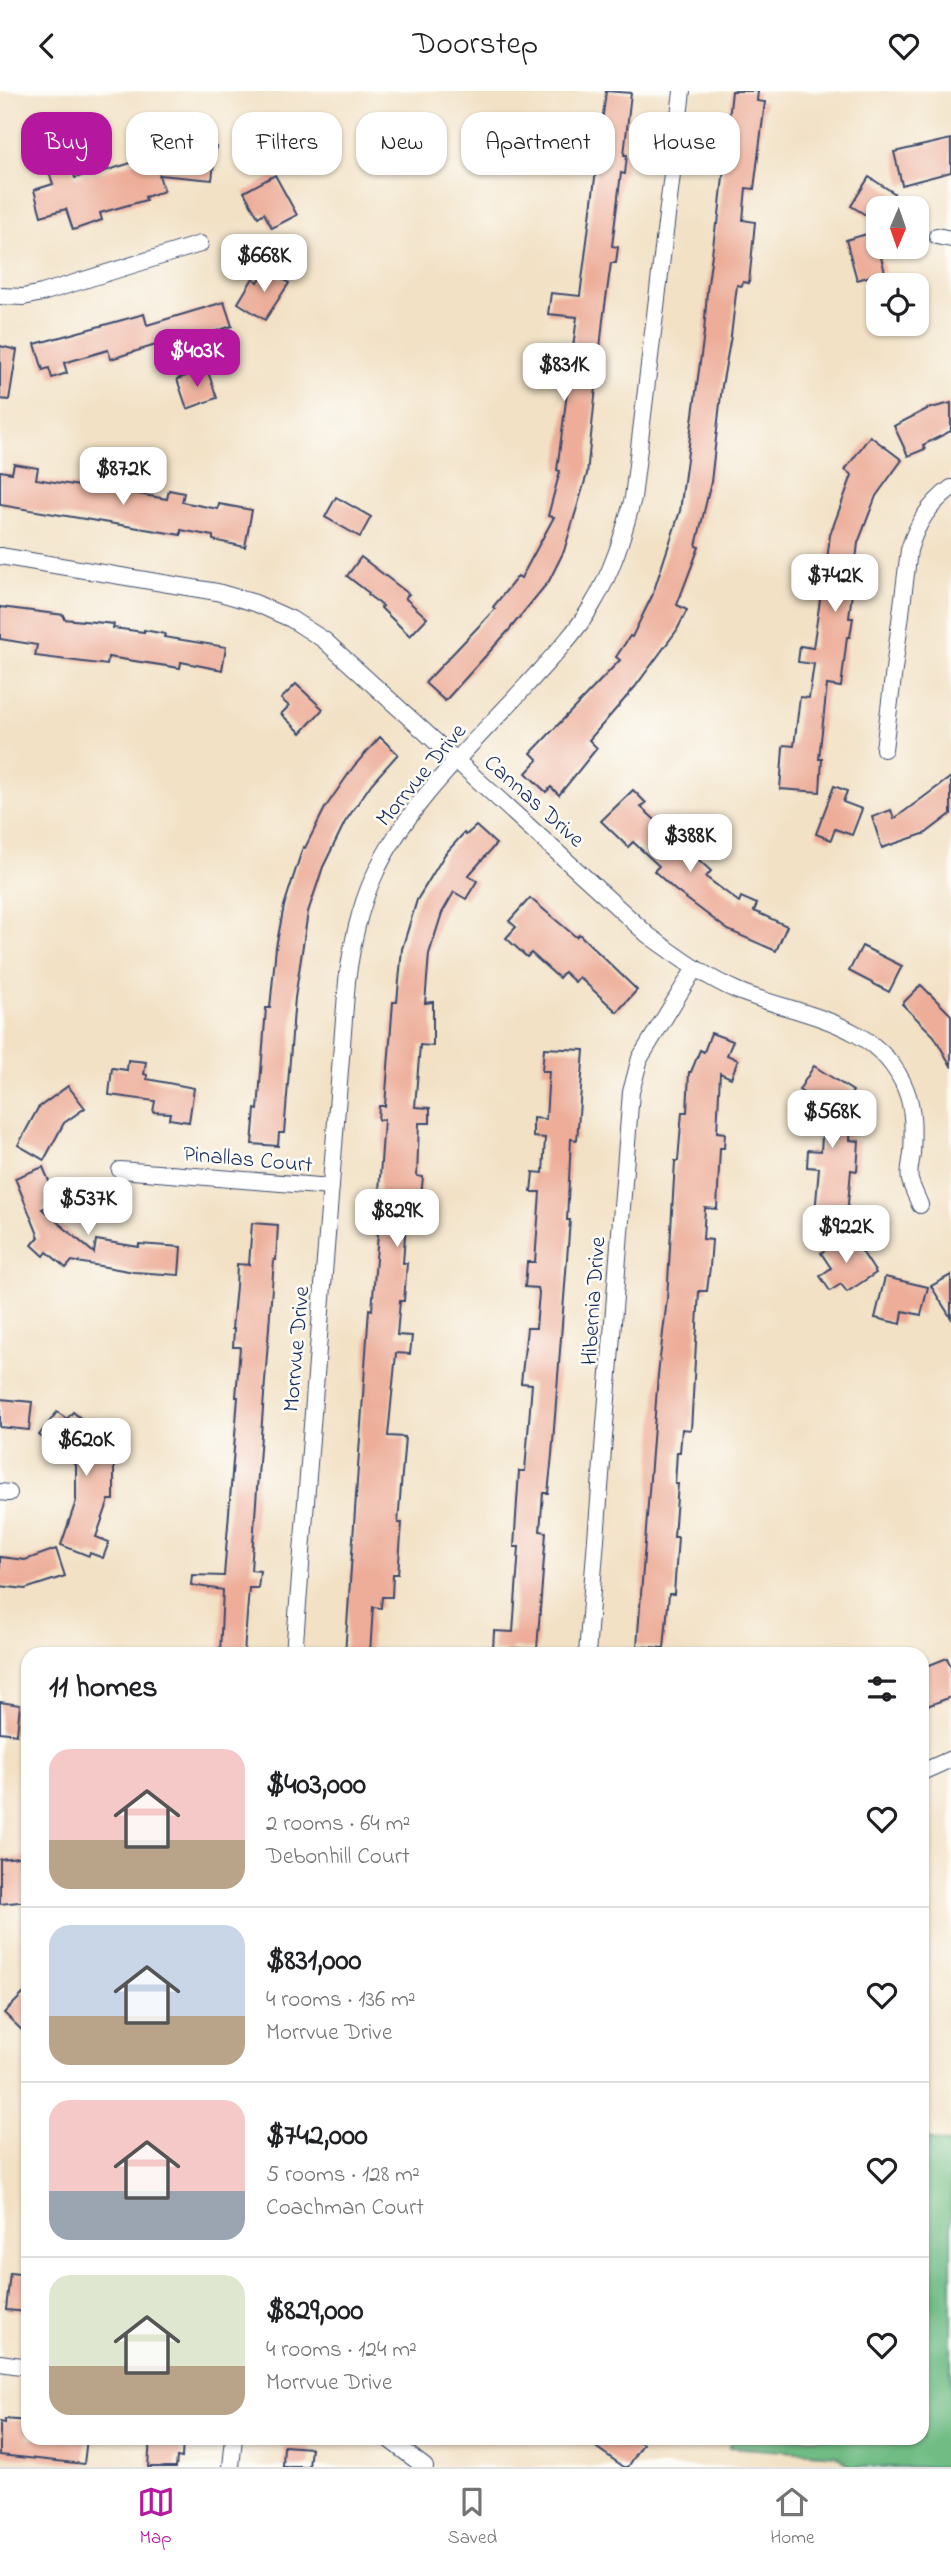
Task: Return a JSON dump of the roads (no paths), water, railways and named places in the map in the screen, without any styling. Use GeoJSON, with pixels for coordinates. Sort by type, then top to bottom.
{"type":"FeatureCollection","features":[{"type":"Feature","properties":{"kind":"street","name":"Morrvue Drive"},"geometry":{"type":"LineString","coordinates":[[295,1647],[352,943],[375,873],[393,840],[416,808],[569,639],[610,572],[633,498],[682,91]]}},
{"type":"Feature","properties":{"kind":"street"},"geometry":{"type":"LineString","coordinates":[[0,296],[23,297],[42,293],[200,244]]}},
{"type":"Feature","properties":{"kind":"street"},"geometry":{"type":"LineString","coordinates":[[884,749],[909,549],[915,530],[925,513],[951,488]]}},
{"type":"Feature","properties":{"kind":"street","name":"Cannas Drive"},"geometry":{"type":"LineString","coordinates":[[0,556],[217,592],[255,603],[324,640],[648,935],[695,968],[747,995],[841,1025],[859,1034],[881,1051],[898,1074],[911,1110],[913,1138],[910,1179],[920,1205]]}},
{"type":"Feature","properties":{"kind":"street","name":"Hibernia Drive"},"geometry":{"type":"LineString","coordinates":[[588,1647],[631,1092],[640,1058],[695,968]]}},
{"type":"Feature","properties":{"kind":"street","name":"Pinallas Court"},"geometry":{"type":"LineString","coordinates":[[120,1170],[331,1187]]}},
{"type":"Feature","properties":{"kind":"street"},"geometry":{"type":"LineString","coordinates":[[929,1769],[951,1759]]}},
{"type":"Feature","properties":{"kind":"street"},"geometry":{"type":"LineString","coordinates":[[0,2364],[21,2366]]}},
{"type":"Feature","properties":{"kind":"street"},"geometry":{"type":"LineString","coordinates":[[231,2467],[233,2445]]}},
{"type":"Feature","properties":{"kind":"street"},"geometry":{"type":"LineString","coordinates":[[396,2445],[425,2467]]}}]}
